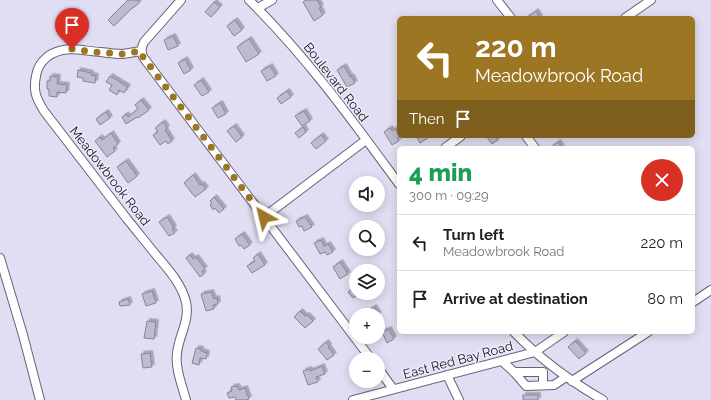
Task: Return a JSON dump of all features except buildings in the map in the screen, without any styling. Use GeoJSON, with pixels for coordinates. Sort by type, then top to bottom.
{"type":"FeatureCollection","features":[{"type":"Feature","properties":{"kind":"street"},"geometry":{"type":"LineString","coordinates":[[181,0],[144,42],[141,48],[143,57],[366,352]]}},
{"type":"Feature","properties":{"kind":"street","name":"Boulevard Road"},"geometry":{"type":"LineString","coordinates":[[249,0],[284,36],[312,69],[397,179]]}},
{"type":"Feature","properties":{"kind":"street"},"geometry":{"type":"LineString","coordinates":[[258,8],[272,0]]}},
{"type":"Feature","properties":{"kind":"street"},"geometry":{"type":"LineString","coordinates":[[497,0],[509,16]]}},
{"type":"Feature","properties":{"kind":"street"},"geometry":{"type":"LineString","coordinates":[[628,16],[651,0]]}},
{"type":"Feature","properties":{"kind":"street","name":"Meadowbrook Road"},"geometry":{"type":"LineString","coordinates":[[141,51],[122,54],[72,49],[59,51],[49,56],[41,63],[36,73],[34,87],[35,96],[44,111],[181,288],[186,302],[186,321],[177,353],[177,359],[186,400]]}},
{"type":"Feature","properties":{"kind":"street"},"geometry":{"type":"LineString","coordinates":[[448,146],[458,138]]}},
{"type":"Feature","properties":{"kind":"street"},"geometry":{"type":"LineString","coordinates":[[264,217],[366,140]]}},
{"type":"Feature","properties":{"kind":"street"},"geometry":{"type":"LineString","coordinates":[[0,258],[23,335],[40,400]]}},
{"type":"Feature","properties":{"kind":"street"},"geometry":{"type":"LineString","coordinates":[[695,301],[711,290]]}},
{"type":"Feature","properties":{"kind":"street"},"geometry":{"type":"LineString","coordinates":[[516,334],[535,352],[569,379],[602,400]]}},
{"type":"Feature","properties":{"kind":"street","name":"East Red Bay Road"},"geometry":{"type":"LineString","coordinates":[[353,400],[535,352],[561,334]]}},
{"type":"Feature","properties":{"kind":"street"},"geometry":{"type":"LineString","coordinates":[[502,361],[526,386],[554,385],[569,379],[645,334]]}},
{"type":"Feature","properties":{"kind":"street"},"geometry":{"type":"LineString","coordinates":[[543,385],[543,372],[550,364]]}},
{"type":"Feature","properties":{"kind":"street"},"geometry":{"type":"LineString","coordinates":[[514,372],[543,372]]}},
{"type":"Feature","properties":{"kind":"street"},"geometry":{"type":"LineString","coordinates":[[447,375],[458,400]]}},
{"type":"Feature","properties":{"kind":"street"},"geometry":{"type":"LineString","coordinates":[[385,378],[393,389]]}},
{"type":"Feature","properties":{"kind":"route"},"geometry":{"type":"LineString","coordinates":[[72,49],[122,54],[141,51],[143,57],[264,217]]}}]}
